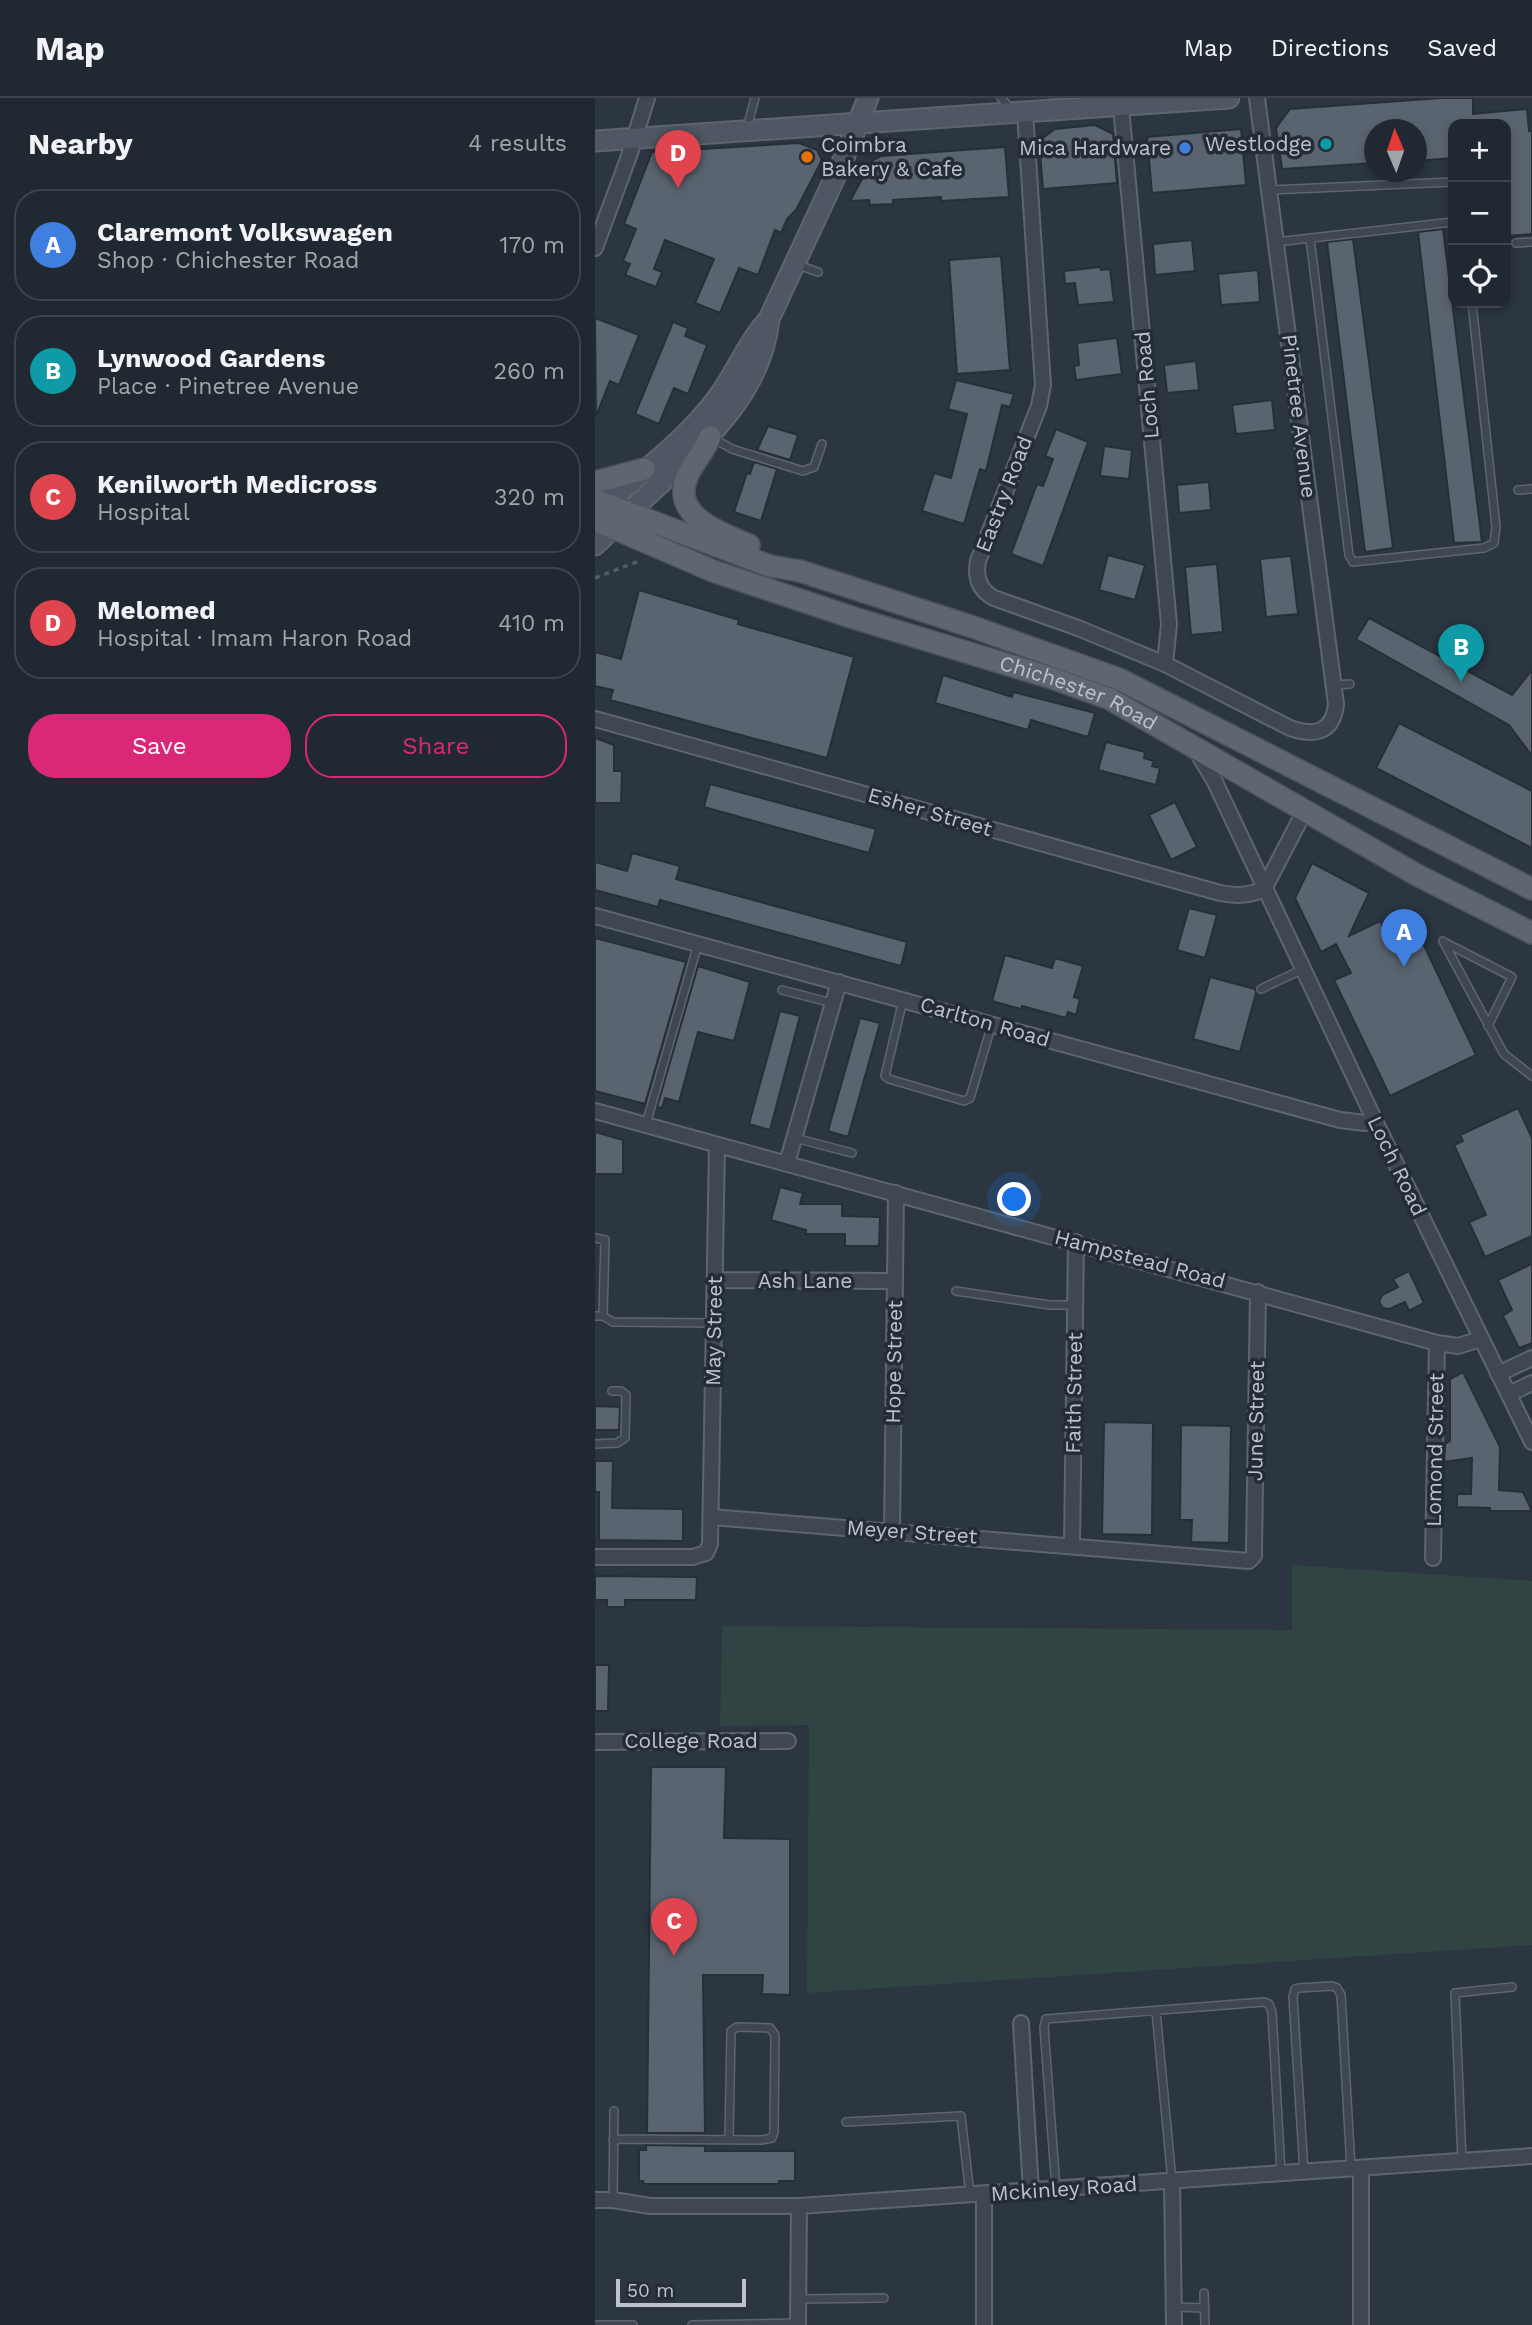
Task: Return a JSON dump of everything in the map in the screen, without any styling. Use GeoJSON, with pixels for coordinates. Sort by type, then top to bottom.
{"type":"FeatureCollection","features":[{"type":"Feature","properties":{"kind":"main road"},"geometry":{"type":"LineString","coordinates":[[595,545],[600,513],[703,415],[730,379],[755,334],[769,319],[869,98]]}},
{"type":"Feature","properties":{"kind":"main road"},"geometry":{"type":"LineString","coordinates":[[595,141],[1229,98]]}},
{"type":"Feature","properties":{"kind":"main road"},"geometry":{"type":"LineString","coordinates":[[630,512],[711,437],[731,411],[757,367],[767,341],[769,319]]}},
{"type":"Feature","properties":{"kind":"main road"},"geometry":{"type":"LineString","coordinates":[[711,437],[683,489],[689,511],[707,525],[777,557],[800,571]]}},
{"type":"Feature","properties":{"kind":"main road"},"geometry":{"type":"LineString","coordinates":[[595,482],[644,469]]}},
{"type":"Feature","properties":{"kind":"main road","name":"Chichester Road"},"geometry":{"type":"LineString","coordinates":[[600,513],[630,512],[770,566],[800,571],[1027,645],[1119,679],[1532,889]]}},
{"type":"Feature","properties":{"kind":"main road","name":"Chichester Road"},"geometry":{"type":"LineString","coordinates":[[600,513],[713,571],[1086,689],[1130,709],[1417,875],[1532,933]]}},
{"type":"Feature","properties":{"kind":"street"},"geometry":{"type":"LineString","coordinates":[[595,248],[647,98]]}},
{"type":"Feature","properties":{"kind":"street","name":"Pinetree Avenue"},"geometry":{"type":"LineString","coordinates":[[1258,98],[1333,685],[1335,711],[1333,718],[1322,730]]}},
{"type":"Feature","properties":{"kind":"street","name":"Loch Road"},"geometry":{"type":"LineString","coordinates":[[1121,107],[1169,624],[1165,664]]}},
{"type":"Feature","properties":{"kind":"street","name":"Eastry Road"},"geometry":{"type":"LineString","coordinates":[[1020,113],[1043,385],[1039,406],[978,561],[978,577],[985,592],[994,598],[1078,628],[1165,664],[1290,728],[1309,734],[1322,730]]}},
{"type":"Feature","properties":{"kind":"street","name":"Esher Street"},"geometry":{"type":"LineString","coordinates":[[595,719],[1220,893],[1251,895],[1264,889]]}},
{"type":"Feature","properties":{"kind":"street","name":"Loch Road"},"geometry":{"type":"LineString","coordinates":[[1192,746],[1214,780],[1375,1121],[1532,1442]]}},
{"type":"Feature","properties":{"kind":"street"},"geometry":{"type":"LineString","coordinates":[[1264,889],[1304,812]]}},
{"type":"Feature","properties":{"kind":"street","name":"Carlton Road"},"geometry":{"type":"LineString","coordinates":[[595,916],[1340,1120],[1365,1123],[1375,1121]]}},
{"type":"Feature","properties":{"kind":"street"},"geometry":{"type":"LineString","coordinates":[[787,1163],[839,982]]}},
{"type":"Feature","properties":{"kind":"street","name":"Hampstead Road"},"geometry":{"type":"LineString","coordinates":[[595,1111],[1437,1343],[1458,1346],[1481,1339]]}},
{"type":"Feature","properties":{"kind":"street","name":"May Street"},"geometry":{"type":"LineString","coordinates":[[711,1517],[717,1145]]}},
{"type":"Feature","properties":{"kind":"street","name":"Hope Street"},"geometry":{"type":"LineString","coordinates":[[892,1531],[896,1193]]}},
{"type":"Feature","properties":{"kind":"street","name":"Faith Street"},"geometry":{"type":"LineString","coordinates":[[1072,1545],[1076,1242]]}},
{"type":"Feature","properties":{"kind":"street","name":"Ash Lane"},"geometry":{"type":"LineString","coordinates":[[714,1280],[895,1281]]}},
{"type":"Feature","properties":{"kind":"street","name":"June Street"},"geometry":{"type":"LineString","coordinates":[[1254,1550],[1258,1292]]}},
{"type":"Feature","properties":{"kind":"street","name":"Lomond Street"},"geometry":{"type":"LineString","coordinates":[[1433,1558],[1437,1343]]}},
{"type":"Feature","properties":{"kind":"street"},"geometry":{"type":"LineString","coordinates":[[1499,1374],[1532,1358]]}},
{"type":"Feature","properties":{"kind":"street"},"geometry":{"type":"LineString","coordinates":[[1509,1394],[1532,1383]]}},
{"type":"Feature","properties":{"kind":"street"},"geometry":{"type":"LineString","coordinates":[[595,1557],[701,1556],[706,1553],[710,1544],[711,1517]]}},
{"type":"Feature","properties":{"kind":"street","name":"Meyer Street"},"geometry":{"type":"LineString","coordinates":[[711,1517],[1072,1545],[1244,1562],[1252,1559],[1254,1550]]}},
{"type":"Feature","properties":{"kind":"street","name":"College Road"},"geometry":{"type":"LineString","coordinates":[[595,1742],[788,1741]]}},
{"type":"Feature","properties":{"kind":"street"},"geometry":{"type":"LineString","coordinates":[[1021,2023],[1031,2191]]}},
{"type":"Feature","properties":{"kind":"street","name":"Mckinley Road"},"geometry":{"type":"LineString","coordinates":[[595,2200],[650,2206],[799,2206],[1532,2156]]}},
{"type":"Feature","properties":{"kind":"street"},"geometry":{"type":"LineString","coordinates":[[1356,2168],[1361,2325]]}},
{"type":"Feature","properties":{"kind":"street"},"geometry":{"type":"LineString","coordinates":[[1172,2181],[1174,2325]]}},
{"type":"Feature","properties":{"kind":"street"},"geometry":{"type":"LineString","coordinates":[[977,2195],[984,2325]]}},
{"type":"Feature","properties":{"kind":"street"},"geometry":{"type":"LineString","coordinates":[[798,2324],[799,2206]]}},
{"type":"Feature","properties":{"kind":"lane"},"geometry":{"type":"LineString","coordinates":[[746,131],[755,98]]}},
{"type":"Feature","properties":{"kind":"lane"},"geometry":{"type":"LineString","coordinates":[[1001,98],[1020,113]]}},
{"type":"Feature","properties":{"kind":"lane"},"geometry":{"type":"LineString","coordinates":[[1269,190],[1448,182]]}},
{"type":"Feature","properties":{"kind":"lane"},"geometry":{"type":"LineString","coordinates":[[1276,242],[1448,223]]}},
{"type":"Feature","properties":{"kind":"lane"},"geometry":{"type":"LineString","coordinates":[[1310,238],[1349,555],[1353,562],[1480,549],[1494,543],[1496,527],[1473,308]]}},
{"type":"Feature","properties":{"kind":"lane"},"geometry":{"type":"LineString","coordinates":[[1516,243],[1532,242]]}},
{"type":"Feature","properties":{"kind":"lane"},"geometry":{"type":"LineString","coordinates":[[794,264],[818,272]]}},
{"type":"Feature","properties":{"kind":"lane"},"geometry":{"type":"LineString","coordinates":[[711,437],[732,449],[803,471],[814,467],[822,444]]}},
{"type":"Feature","properties":{"kind":"lane"},"geometry":{"type":"LineString","coordinates":[[1517,491],[1532,489]]}},
{"type":"Feature","properties":{"kind":"lane"},"geometry":{"type":"LineString","coordinates":[[1333,685],[1350,684]]}},
{"type":"Feature","properties":{"kind":"lane"},"geometry":{"type":"LineString","coordinates":[[1487,1026],[1512,977],[1443,941],[1487,1026],[1504,1054],[1532,1076]]}},
{"type":"Feature","properties":{"kind":"lane"},"geometry":{"type":"LineString","coordinates":[[645,1125],[699,944]]}},
{"type":"Feature","properties":{"kind":"lane"},"geometry":{"type":"LineString","coordinates":[[1261,989],[1303,969]]}},
{"type":"Feature","properties":{"kind":"lane"},"geometry":{"type":"LineString","coordinates":[[782,990],[833,1004]]}},
{"type":"Feature","properties":{"kind":"lane"},"geometry":{"type":"LineString","coordinates":[[904,999],[885,1076],[964,1101],[970,1098],[992,1024]]}},
{"type":"Feature","properties":{"kind":"lane"},"geometry":{"type":"LineString","coordinates":[[795,1138],[852,1153]]}},
{"type":"Feature","properties":{"kind":"lane"},"geometry":{"type":"LineString","coordinates":[[595,1238],[605,1240],[599,1316],[613,1322],[713,1323]]}},
{"type":"Feature","properties":{"kind":"lane"},"geometry":{"type":"LineString","coordinates":[[956,1291],[1051,1305],[1075,1305]]}},
{"type":"Feature","properties":{"kind":"lane"},"geometry":{"type":"LineString","coordinates":[[595,1444],[617,1443],[625,1438],[626,1395],[621,1391],[613,1391]]}},
{"type":"Feature","properties":{"kind":"lane"},"geometry":{"type":"LineString","coordinates":[[1304,2172],[1293,1997],[1295,1989],[1299,1988],[1332,1986],[1337,1987],[1341,1995],[1356,2168]]}},
{"type":"Feature","properties":{"kind":"lane"},"geometry":{"type":"LineString","coordinates":[[1462,2161],[1455,1993],[1512,1987]]}},
{"type":"Feature","properties":{"kind":"lane"},"geometry":{"type":"LineString","coordinates":[[1056,2189],[1045,2019],[1264,2002],[1269,2004],[1272,2011],[1281,2173]]}},
{"type":"Feature","properties":{"kind":"lane"},"geometry":{"type":"LineString","coordinates":[[1156,2011],[1172,2181]]}},
{"type":"Feature","properties":{"kind":"lane"},"geometry":{"type":"LineString","coordinates":[[613,2139],[729,2140],[768,2140],[773,2135],[775,2035],[770,2028],[737,2027],[731,2031],[729,2140]]}},
{"type":"Feature","properties":{"kind":"lane"},"geometry":{"type":"LineString","coordinates":[[613,2200],[614,2111]]}},
{"type":"Feature","properties":{"kind":"lane"},"geometry":{"type":"LineString","coordinates":[[846,2122],[961,2116],[977,2195]]}},
{"type":"Feature","properties":{"kind":"lane"},"geometry":{"type":"LineString","coordinates":[[1204,2293],[1205,2325]]}},
{"type":"Feature","properties":{"kind":"lane"},"geometry":{"type":"LineString","coordinates":[[798,2299],[884,2298]]}},
{"type":"Feature","properties":{"kind":"lane"},"geometry":{"type":"LineString","coordinates":[[1174,2307],[1205,2308]]}},
{"type":"Feature","properties":{"kind":"lane"},"geometry":{"type":"LineString","coordinates":[[692,2325],[798,2324]]}},
{"type":"Feature","properties":{"kind":"lane"},"geometry":{"type":"LineString","coordinates":[[595,2325],[633,2325]]}},
{"type":"Feature","properties":{"kind":"path"},"geometry":{"type":"LineString","coordinates":[[595,578],[641,559]]}},
{"type":"Feature","properties":{"kind":"green space"},"geometry":{"type":"Polygon","coordinates":[[[1292,1565],[1532,1581],[1532,1945],[807,1993],[809,1725],[720,1726],[722,1626],[1292,1630],[1292,1565]]]}},
{"type":"Feature","properties":{"kind":"building","name":"Westlodge"},"geometry":{"type":"Polygon","coordinates":[[[1473,98],[1473,114],[1527,109],[1529,131],[1532,131],[1532,234],[1511,236],[1511,119],[1448,119],[1448,158],[1427,160],[1427,119],[1364,119],[1364,164],[1282,169],[1276,128],[1290,109],[1473,98]]]}},
{"type":"Feature","properties":{"kind":"building"},"geometry":{"type":"Polygon","coordinates":[[[1095,125],[1113,134],[1117,183],[1043,189],[1039,141],[1055,129],[1095,125]]]}},
{"type":"Feature","properties":{"kind":"building"},"geometry":{"type":"Polygon","coordinates":[[[1241,129],[1246,185],[1152,193],[1147,137],[1241,129]]]}},
{"type":"Feature","properties":{"kind":"building"},"geometry":{"type":"Polygon","coordinates":[[[799,143],[817,150],[822,160],[781,233],[775,230],[758,275],[739,268],[720,313],[695,303],[714,259],[665,240],[654,269],[662,272],[656,287],[625,275],[630,264],[623,261],[636,229],[624,224],[652,152],[799,143]]]}},
{"type":"Feature","properties":{"kind":"building"},"geometry":{"type":"Polygon","coordinates":[[[1005,147],[1009,197],[941,201],[941,197],[893,200],[893,204],[870,205],[869,200],[850,201],[872,161],[881,156],[1005,147]]]}},
{"type":"Feature","properties":{"kind":"building"},"geometry":{"type":"Polygon","coordinates":[[[1443,229],[1448,269],[1448,308],[1453,308],[1482,542],[1454,543],[1418,232],[1443,229]]]}},
{"type":"Feature","properties":{"kind":"building"},"geometry":{"type":"Polygon","coordinates":[[[1353,239],[1393,548],[1365,552],[1327,242],[1353,239]]]}},
{"type":"Feature","properties":{"kind":"building"},"geometry":{"type":"Polygon","coordinates":[[[1192,240],[1195,271],[1155,275],[1153,244],[1192,240]]]}},
{"type":"Feature","properties":{"kind":"building"},"geometry":{"type":"Polygon","coordinates":[[[1001,256],[1010,370],[957,374],[949,260],[1001,256]]]}},
{"type":"Feature","properties":{"kind":"building"},"geometry":{"type":"Polygon","coordinates":[[[1100,267],[1101,270],[1110,269],[1114,302],[1078,305],[1075,283],[1065,284],[1064,271],[1100,267]]]}},
{"type":"Feature","properties":{"kind":"building"},"geometry":{"type":"Polygon","coordinates":[[[1258,270],[1260,302],[1221,305],[1218,274],[1258,270]]]}},
{"type":"Feature","properties":{"kind":"building"},"geometry":{"type":"Polygon","coordinates":[[[595,318],[639,335],[619,385],[610,381],[596,416],[595,318]]]}},
{"type":"Feature","properties":{"kind":"building"},"geometry":{"type":"Polygon","coordinates":[[[673,322],[688,328],[685,336],[707,345],[688,394],[674,388],[659,424],[635,414],[673,322]]]}},
{"type":"Feature","properties":{"kind":"building"},"geometry":{"type":"Polygon","coordinates":[[[1117,338],[1122,374],[1076,380],[1074,366],[1079,365],[1077,343],[1117,338]]]}},
{"type":"Feature","properties":{"kind":"building"},"geometry":{"type":"Polygon","coordinates":[[[1196,361],[1199,390],[1167,393],[1164,365],[1196,361]]]}},
{"type":"Feature","properties":{"kind":"building"},"geometry":{"type":"Polygon","coordinates":[[[956,380],[1014,394],[1010,407],[1002,405],[986,471],[980,469],[964,524],[922,511],[934,473],[951,478],[967,414],[948,409],[956,380]]]}},
{"type":"Feature","properties":{"kind":"building"},"geometry":{"type":"Polygon","coordinates":[[[1272,400],[1275,430],[1236,434],[1232,405],[1272,400]]]}},
{"type":"Feature","properties":{"kind":"building"},"geometry":{"type":"Polygon","coordinates":[[[768,426],[798,435],[790,460],[757,450],[768,426]]]}},
{"type":"Feature","properties":{"kind":"building"},"geometry":{"type":"Polygon","coordinates":[[[1056,429],[1088,442],[1043,566],[1011,554],[1037,484],[1043,486],[1053,459],[1045,456],[1056,429]]]}},
{"type":"Feature","properties":{"kind":"building"},"geometry":{"type":"Polygon","coordinates":[[[1104,446],[1132,450],[1129,479],[1100,476],[1104,446]]]}},
{"type":"Feature","properties":{"kind":"building"},"geometry":{"type":"Polygon","coordinates":[[[754,462],[777,469],[761,521],[734,512],[747,473],[750,474],[754,462]]]}},
{"type":"Feature","properties":{"kind":"building"},"geometry":{"type":"Polygon","coordinates":[[[1209,482],[1211,510],[1179,513],[1177,485],[1209,482]]]}},
{"type":"Feature","properties":{"kind":"building"},"geometry":{"type":"Polygon","coordinates":[[[1108,555],[1145,565],[1135,600],[1099,590],[1108,555]]]}},
{"type":"Feature","properties":{"kind":"building"},"geometry":{"type":"Polygon","coordinates":[[[1291,556],[1298,614],[1266,617],[1260,559],[1291,556]]]}},
{"type":"Feature","properties":{"kind":"building"},"geometry":{"type":"Polygon","coordinates":[[[1217,564],[1223,632],[1191,635],[1185,567],[1217,564]]]}},
{"type":"Feature","properties":{"kind":"building"},"geometry":{"type":"Polygon","coordinates":[[[639,590],[739,620],[738,624],[854,657],[827,758],[610,700],[613,690],[595,686],[595,652],[621,659],[639,590]]]}},
{"type":"Feature","properties":{"kind":"building"},"geometry":{"type":"Polygon","coordinates":[[[1369,618],[1512,695],[1532,670],[1532,756],[1509,725],[1356,639],[1369,618]]]}},
{"type":"Feature","properties":{"kind":"building"},"geometry":{"type":"Polygon","coordinates":[[[943,675],[1012,697],[1013,692],[1095,713],[1088,737],[1031,720],[1028,730],[935,703],[943,675]]]}},
{"type":"Feature","properties":{"kind":"building"},"geometry":{"type":"Polygon","coordinates":[[[1399,723],[1532,791],[1532,848],[1376,768],[1399,723]]]}},
{"type":"Feature","properties":{"kind":"building"},"geometry":{"type":"Polygon","coordinates":[[[595,738],[614,745],[614,771],[622,771],[621,803],[595,803],[595,738]]]}},
{"type":"Feature","properties":{"kind":"building"},"geometry":{"type":"Polygon","coordinates":[[[1106,742],[1145,752],[1144,758],[1154,761],[1152,766],[1160,768],[1156,785],[1098,770],[1106,742]]]}},
{"type":"Feature","properties":{"kind":"building"},"geometry":{"type":"Polygon","coordinates":[[[710,784],[876,829],[869,853],[704,807],[710,784]]]}},
{"type":"Feature","properties":{"kind":"building"},"geometry":{"type":"Polygon","coordinates":[[[1175,802],[1197,847],[1171,860],[1149,815],[1175,802]]]}},
{"type":"Feature","properties":{"kind":"building"},"geometry":{"type":"Polygon","coordinates":[[[632,853],[680,866],[676,879],[907,942],[901,966],[660,900],[658,907],[595,890],[595,862],[627,871],[632,853]]]}},
{"type":"Feature","properties":{"kind":"building"},"geometry":{"type":"Polygon","coordinates":[[[1312,863],[1369,893],[1349,936],[1380,921],[1393,949],[1420,937],[1476,1055],[1390,1096],[1334,980],[1351,973],[1336,944],[1321,952],[1295,898],[1312,863]]]}},
{"type":"Feature","properties":{"kind":"building"},"geometry":{"type":"Polygon","coordinates":[[[1189,908],[1217,915],[1205,958],[1177,950],[1189,908]]]}},
{"type":"Feature","properties":{"kind":"building"},"geometry":{"type":"Polygon","coordinates":[[[595,938],[686,962],[645,1104],[595,1091],[595,938]]]}},
{"type":"Feature","properties":{"kind":"building"},"geometry":{"type":"Polygon","coordinates":[[[1005,955],[1052,968],[1055,958],[1083,966],[1074,997],[1080,999],[1076,1015],[1068,1012],[1066,1018],[992,1001],[1005,955]]]}},
{"type":"Feature","properties":{"kind":"building"},"geometry":{"type":"Polygon","coordinates":[[[698,966],[750,982],[734,1041],[698,1032],[679,1102],[665,1098],[662,1108],[657,1107],[698,966]]]}},
{"type":"Feature","properties":{"kind":"building"},"geometry":{"type":"Polygon","coordinates":[[[1210,977],[1255,989],[1240,1052],[1193,1039],[1210,977]]]}},
{"type":"Feature","properties":{"kind":"building"},"geometry":{"type":"Polygon","coordinates":[[[780,1011],[800,1016],[770,1130],[749,1124],[780,1011]]]}},
{"type":"Feature","properties":{"kind":"building"},"geometry":{"type":"Polygon","coordinates":[[[860,1018],[880,1023],[848,1137],[828,1131],[860,1018]]]}},
{"type":"Feature","properties":{"kind":"building"},"geometry":{"type":"Polygon","coordinates":[[[1518,1108],[1532,1138],[1532,1236],[1485,1257],[1469,1222],[1486,1215],[1454,1145],[1463,1141],[1460,1135],[1518,1108]]]}},
{"type":"Feature","properties":{"kind":"building"},"geometry":{"type":"Polygon","coordinates":[[[595,1132],[623,1140],[623,1174],[595,1174],[595,1132]]]}},
{"type":"Feature","properties":{"kind":"building"},"geometry":{"type":"Polygon","coordinates":[[[780,1187],[803,1193],[800,1204],[842,1204],[842,1216],[880,1217],[879,1246],[845,1246],[845,1234],[806,1234],[806,1230],[771,1220],[780,1187]]]}},
{"type":"Feature","properties":{"kind":"building"},"geometry":{"type":"Polygon","coordinates":[[[1532,1264],[1532,1343],[1519,1348],[1503,1316],[1512,1310],[1498,1280],[1532,1264]]]}},
{"type":"Feature","properties":{"kind":"building"},"geometry":{"type":"Polygon","coordinates":[[[1409,1271],[1424,1303],[1409,1311],[1405,1302],[1389,1309],[1383,1308],[1379,1302],[1382,1295],[1398,1287],[1393,1279],[1409,1271]]]}},
{"type":"Feature","properties":{"kind":"building"},"geometry":{"type":"Polygon","coordinates":[[[1463,1372],[1500,1447],[1499,1490],[1523,1492],[1532,1511],[1490,1511],[1490,1508],[1457,1507],[1457,1494],[1471,1494],[1472,1458],[1444,1462],[1445,1444],[1450,1441],[1450,1379],[1463,1372]]]}},
{"type":"Feature","properties":{"kind":"building"},"geometry":{"type":"Polygon","coordinates":[[[595,1406],[620,1407],[619,1430],[595,1430],[595,1406]]]}},
{"type":"Feature","properties":{"kind":"building"},"geometry":{"type":"Polygon","coordinates":[[[1104,1422],[1153,1423],[1152,1535],[1102,1534],[1104,1422]]]}},
{"type":"Feature","properties":{"kind":"building"},"geometry":{"type":"Polygon","coordinates":[[[1181,1425],[1231,1426],[1229,1543],[1191,1542],[1192,1520],[1180,1520],[1181,1425]]]}},
{"type":"Feature","properties":{"kind":"building"},"geometry":{"type":"Polygon","coordinates":[[[595,1461],[613,1461],[612,1508],[683,1509],[683,1541],[599,1540],[599,1492],[595,1492],[595,1461]]]}},
{"type":"Feature","properties":{"kind":"building"},"geometry":{"type":"Polygon","coordinates":[[[595,1576],[697,1577],[696,1600],[625,1600],[625,1607],[607,1607],[607,1600],[595,1600],[595,1576]]]}},
{"type":"Feature","properties":{"kind":"building"},"geometry":{"type":"Polygon","coordinates":[[[595,1665],[609,1665],[608,1711],[595,1711],[595,1665]]]}},
{"type":"Feature","properties":{"kind":"building"},"geometry":{"type":"Polygon","coordinates":[[[651,1767],[726,1767],[724,1838],[790,1839],[790,1995],[762,1994],[763,1975],[703,1975],[705,2133],[647,2133],[651,1767]]]}},
{"type":"Feature","properties":{"kind":"building"},"geometry":{"type":"Polygon","coordinates":[[[646,2145],[705,2146],[705,2151],[795,2151],[795,2181],[779,2181],[779,2184],[644,2184],[639,2181],[639,2150],[646,2150],[646,2145]]]}},
{"type":"Feature","properties":{"kind":"place","name":"Westlodge"},"geometry":{"type":"Point","coordinates":[1326,144]}},
{"type":"Feature","properties":{"kind":"place","name":"Mica Hardware"},"geometry":{"type":"Point","coordinates":[1185,148]}},
{"type":"Feature","properties":{"kind":"place","name":"Coimbra Bakery & Cafe"},"geometry":{"type":"Point","coordinates":[807,157]}},
{"type":"Feature","properties":{"kind":"place","name":"Melomed"},"geometry":{"type":"Point","coordinates":[678,188]}},
{"type":"Feature","properties":{"kind":"place","name":"Lynwood Gardens"},"geometry":{"type":"Point","coordinates":[1461,682]}},
{"type":"Feature","properties":{"kind":"place","name":"Claremont Volkswagen"},"geometry":{"type":"Point","coordinates":[1404,967]}},
{"type":"Feature","properties":{"kind":"place","name":"Kenilworth Medicross"},"geometry":{"type":"Point","coordinates":[674,1956]}}]}
